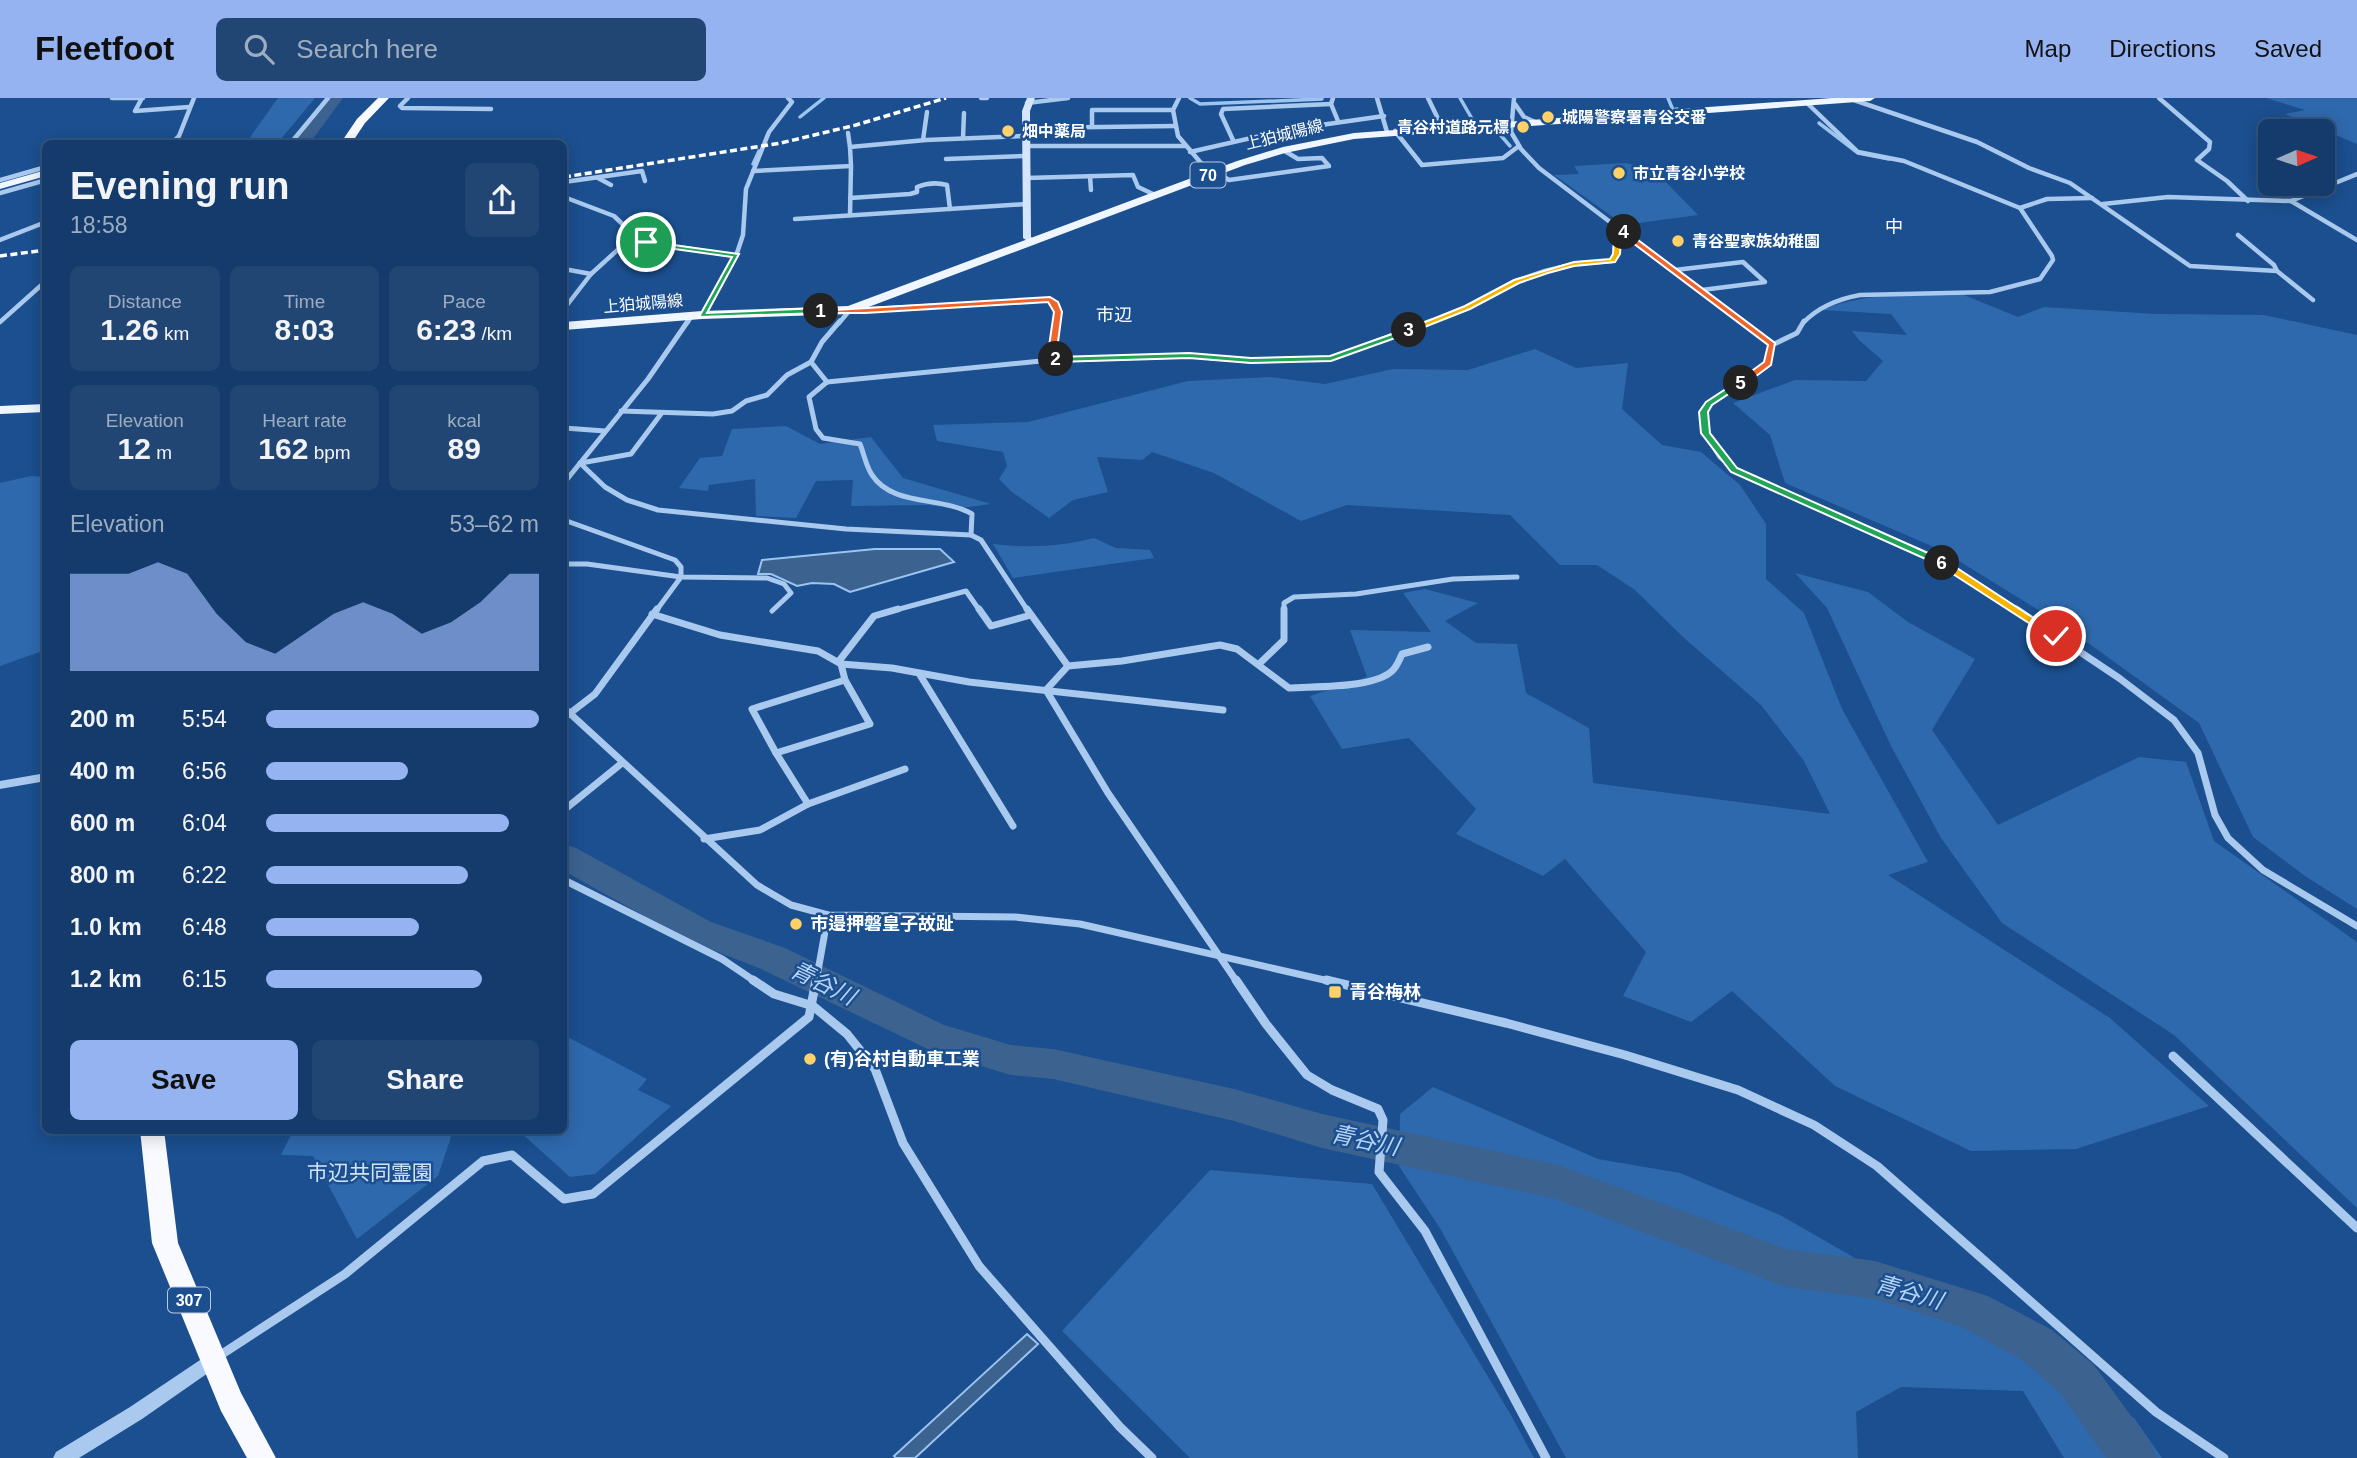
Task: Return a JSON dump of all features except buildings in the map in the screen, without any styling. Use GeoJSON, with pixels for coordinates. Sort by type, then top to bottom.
{"type":"FeatureCollection","features":[{"type":"Feature","properties":{"kind":"highway"},"geometry":{"type":"LineString","coordinates":[[348,140],[361,121],[384,98]]}},
{"type":"Feature","properties":{"kind":"highway","name":"307"},"geometry":{"type":"LineString","coordinates":[[152,1134],[165,1243],[212,1360],[231,1402],[262,1458]]}},
{"type":"Feature","properties":{"kind":"main road","name":"上狛城陽線"},"geometry":{"type":"LineString","coordinates":[[567,326],[696,316],[850,310],[1153,194],[1283,150],[1391,132],[1442,127],[1870,98]]}},
{"type":"Feature","properties":{"kind":"main road"},"geometry":{"type":"LineString","coordinates":[[1028,99],[1025,132],[1027,238],[1033,242]]}},
{"type":"Feature","properties":{"kind":"main road"},"geometry":{"type":"LineString","coordinates":[[0,186],[42,174]]}},
{"type":"Feature","properties":{"kind":"main road"},"geometry":{"type":"LineString","coordinates":[[0,410],[42,407]]}},
{"type":"Feature","properties":{"kind":"street"},"geometry":{"type":"LineString","coordinates":[[112,98],[142,98]]}},
{"type":"Feature","properties":{"kind":"street"},"geometry":{"type":"LineString","coordinates":[[142,98],[135,111],[189,107]]}},
{"type":"Feature","properties":{"kind":"street"},"geometry":{"type":"LineString","coordinates":[[175,140],[194,98]]}},
{"type":"Feature","properties":{"kind":"street"},"geometry":{"type":"LineString","coordinates":[[293,140],[328,98]]}},
{"type":"Feature","properties":{"kind":"street"},"geometry":{"type":"LineString","coordinates":[[408,98],[400,106],[402,108],[491,109]]}},
{"type":"Feature","properties":{"kind":"street"},"geometry":{"type":"LineString","coordinates":[[567,479],[696,316],[736,256],[743,235],[746,189],[769,132],[792,102],[788,98]]}},
{"type":"Feature","properties":{"kind":"street"},"geometry":{"type":"LineString","coordinates":[[981,98],[987,98]]}},
{"type":"Feature","properties":{"kind":"street"},"geometry":{"type":"LineString","coordinates":[[1028,99],[1068,98]]}},
{"type":"Feature","properties":{"kind":"street"},"geometry":{"type":"LineString","coordinates":[[1179,98],[1173,110],[1176,126],[1186,146],[1215,172],[1229,180],[1329,166],[1322,158],[1298,159],[1283,150]]}},
{"type":"Feature","properties":{"kind":"street"},"geometry":{"type":"LineString","coordinates":[[1377,98],[1391,132],[1415,153],[1422,165],[1503,158],[1519,146]]}},
{"type":"Feature","properties":{"kind":"street"},"geometry":{"type":"LineString","coordinates":[[1428,98],[1442,127]]}},
{"type":"Feature","properties":{"kind":"street"},"geometry":{"type":"LineString","coordinates":[[2159,98],[2210,142],[2209,149],[2197,160],[2227,180],[2248,201]]}},
{"type":"Feature","properties":{"kind":"street"},"geometry":{"type":"LineString","coordinates":[[1851,99],[1977,142],[2029,168],[2070,183],[2190,266],[2277,271]]}},
{"type":"Feature","properties":{"kind":"street"},"geometry":{"type":"LineString","coordinates":[[1233,140],[1221,114],[1223,109],[1333,100],[1338,121]]}},
{"type":"Feature","properties":{"kind":"street"},"geometry":{"type":"LineString","coordinates":[[1514,100],[1524,117],[1535,122]]}},
{"type":"Feature","properties":{"kind":"street"},"geometry":{"type":"LineString","coordinates":[[1514,100],[1510,124],[1519,146],[1539,168],[1772,345]]}},
{"type":"Feature","properties":{"kind":"street"},"geometry":{"type":"LineString","coordinates":[[1808,104],[1858,152],[1904,161],[2020,208],[2053,260],[2040,279],[1990,292],[1860,295],[1844,298],[1819,309],[1804,321],[1797,332],[1772,345],[1768,363],[1709,404],[1704,412],[1706,433],[1734,470],[1930,556],[1993,594],[2119,678],[2174,720],[2198,753],[2215,815],[2228,838],[2263,870],[2357,926]]}},
{"type":"Feature","properties":{"kind":"street"},"geometry":{"type":"LineString","coordinates":[[1092,127],[1092,110],[1173,110]]}},
{"type":"Feature","properties":{"kind":"street"},"geometry":{"type":"LineString","coordinates":[[923,140],[927,112]]}},
{"type":"Feature","properties":{"kind":"street"},"geometry":{"type":"LineString","coordinates":[[962,138],[964,113]]}},
{"type":"Feature","properties":{"kind":"street"},"geometry":{"type":"LineString","coordinates":[[1190,152],[1233,140],[1338,121],[1384,116]]}},
{"type":"Feature","properties":{"kind":"street"},"geometry":{"type":"LineString","coordinates":[[850,147],[1092,127],[1176,126]]}},
{"type":"Feature","properties":{"kind":"street"},"geometry":{"type":"LineString","coordinates":[[848,133],[850,215]]}},
{"type":"Feature","properties":{"kind":"street"},"geometry":{"type":"LineString","coordinates":[[946,159],[1025,151],[1186,146]]}},
{"type":"Feature","properties":{"kind":"street"},"geometry":{"type":"LineString","coordinates":[[753,171],[850,166]]}},
{"type":"Feature","properties":{"kind":"street"},"geometry":{"type":"LineString","coordinates":[[0,180],[42,168]]}},
{"type":"Feature","properties":{"kind":"street"},"geometry":{"type":"LineString","coordinates":[[567,182],[642,171],[645,181]]}},
{"type":"Feature","properties":{"kind":"street"},"geometry":{"type":"LineString","coordinates":[[2103,204],[2168,197],[2291,201],[2357,174]]}},
{"type":"Feature","properties":{"kind":"street"},"geometry":{"type":"LineString","coordinates":[[1026,178],[1133,175],[1138,187],[1153,194]]}},
{"type":"Feature","properties":{"kind":"street"},"geometry":{"type":"LineString","coordinates":[[1090,176],[1091,190]]}},
{"type":"Feature","properties":{"kind":"street"},"geometry":{"type":"LineString","coordinates":[[597,177],[611,186]]}},
{"type":"Feature","properties":{"kind":"street"},"geometry":{"type":"LineString","coordinates":[[2346,179],[2357,181]]}},
{"type":"Feature","properties":{"kind":"street"},"geometry":{"type":"LineString","coordinates":[[0,193],[42,181]]}},
{"type":"Feature","properties":{"kind":"street"},"geometry":{"type":"LineString","coordinates":[[850,198],[910,194],[917,192],[917,187],[923,184],[939,183],[947,185],[950,209]]}},
{"type":"Feature","properties":{"kind":"street"},"geometry":{"type":"LineString","coordinates":[[2020,208],[2047,199],[2093,197]]}},
{"type":"Feature","properties":{"kind":"street"},"geometry":{"type":"LineString","coordinates":[[567,200],[614,216],[634,235],[646,242],[736,256]]}},
{"type":"Feature","properties":{"kind":"street"},"geometry":{"type":"LineString","coordinates":[[2291,201],[2357,240]]}},
{"type":"Feature","properties":{"kind":"street"},"geometry":{"type":"LineString","coordinates":[[795,219],[1026,204]]}},
{"type":"Feature","properties":{"kind":"street"},"geometry":{"type":"LineString","coordinates":[[0,240],[42,224]]}},
{"type":"Feature","properties":{"kind":"street"},"geometry":{"type":"LineString","coordinates":[[971,535],[972,514],[962,506],[894,493],[876,481],[866,467],[860,444],[822,438],[816,429],[809,397],[827,382],[1051,360],[1189,356],[1251,361],[1331,358],[1467,308],[1516,281],[1574,264],[1612,261],[1617,254],[1617,236],[1623,232]]}},
{"type":"Feature","properties":{"kind":"street"},"geometry":{"type":"LineString","coordinates":[[567,305],[590,274],[634,235]]}},
{"type":"Feature","properties":{"kind":"street"},"geometry":{"type":"LineString","coordinates":[[2238,235],[2313,300]]}},
{"type":"Feature","properties":{"kind":"street"},"geometry":{"type":"LineString","coordinates":[[1675,270],[1743,262],[1765,282],[1702,290]]}},
{"type":"Feature","properties":{"kind":"street"},"geometry":{"type":"LineString","coordinates":[[567,270],[590,274]]}},
{"type":"Feature","properties":{"kind":"street"},"geometry":{"type":"LineString","coordinates":[[0,322],[42,285]]}},
{"type":"Feature","properties":{"kind":"street"},"geometry":{"type":"LineString","coordinates":[[621,411],[713,414],[732,411],[746,401],[767,395],[787,375],[810,362],[822,342],[850,310],[1050,300],[1056,304],[1058,312],[1051,360]]}},
{"type":"Feature","properties":{"kind":"street"},"geometry":{"type":"LineString","coordinates":[[0,315],[7,316]]}},
{"type":"Feature","properties":{"kind":"street"},"geometry":{"type":"LineString","coordinates":[[810,362],[827,382]]}},
{"type":"Feature","properties":{"kind":"street"},"geometry":{"type":"LineString","coordinates":[[580,463],[631,454],[661,414]]}},
{"type":"Feature","properties":{"kind":"street"},"geometry":{"type":"LineString","coordinates":[[567,428],[605,431]]}},
{"type":"Feature","properties":{"kind":"street"},"geometry":{"type":"LineString","coordinates":[[580,463],[605,487],[627,500],[658,510],[846,529],[971,535],[981,540],[1068,666]]}},
{"type":"Feature","properties":{"kind":"street"},"geometry":{"type":"LineString","coordinates":[[567,521],[675,560],[681,567],[681,576],[595,694],[567,710]]}},
{"type":"Feature","properties":{"kind":"street"},"geometry":{"type":"LineString","coordinates":[[567,564],[681,576],[767,578],[784,584],[791,593],[772,611]]}},
{"type":"Feature","properties":{"kind":"street"},"geometry":{"type":"LineString","coordinates":[[1259,664],[1284,640],[1284,603],[1294,597],[1356,594],[1453,579],[1517,577]]}},
{"type":"Feature","properties":{"kind":"street"},"geometry":{"type":"LineString","coordinates":[[840,662],[874,617],[966,591],[990,626],[1031,614]]}},
{"type":"Feature","properties":{"kind":"street"},"geometry":{"type":"LineString","coordinates":[[652,614],[720,635],[818,651],[840,662],[892,668],[920,675],[1223,710]]}},
{"type":"Feature","properties":{"kind":"street"},"geometry":{"type":"LineString","coordinates":[[1046,690],[1068,666],[1122,661],[1220,645],[1237,649],[1289,688],[1366,682],[1383,677],[1394,669],[1402,654],[1427,647]]}},
{"type":"Feature","properties":{"kind":"street"},"geometry":{"type":"LineString","coordinates":[[776,753],[870,724],[845,680],[840,662]]}},
{"type":"Feature","properties":{"kind":"street"},"geometry":{"type":"LineString","coordinates":[[920,675],[1013,826]]}},
{"type":"Feature","properties":{"kind":"street"},"geometry":{"type":"LineString","coordinates":[[808,804],[752,709],[845,680]]}},
{"type":"Feature","properties":{"kind":"street"},"geometry":{"type":"LineString","coordinates":[[1046,690],[1108,793],[1219,954],[1246,998],[1307,1075],[1332,1090],[1378,1109],[1383,1120],[1379,1172],[1425,1231],[1546,1458]]}},
{"type":"Feature","properties":{"kind":"street"},"geometry":{"type":"LineString","coordinates":[[567,712],[757,885],[792,905],[828,915],[1015,917],[1080,924],[1219,954],[1625,1055],[1738,1090],[1814,1125],[1877,1166],[2156,1412],[2224,1458]]}},
{"type":"Feature","properties":{"kind":"street"},"geometry":{"type":"LineString","coordinates":[[567,808],[622,763]]}},
{"type":"Feature","properties":{"kind":"street"},"geometry":{"type":"LineString","coordinates":[[704,839],[760,830],[808,804],[905,769]]}},
{"type":"Feature","properties":{"kind":"street"},"geometry":{"type":"LineString","coordinates":[[0,785],[42,779]]}},
{"type":"Feature","properties":{"kind":"street"},"geometry":{"type":"LineString","coordinates":[[567,882],[722,959],[774,994],[813,1006],[846,1034],[875,1069],[903,1143],[979,1266],[1120,1427],[1152,1458]]}},
{"type":"Feature","properties":{"kind":"street"},"geometry":{"type":"LineString","coordinates":[[62,1458],[136,1413],[345,1274],[483,1161],[512,1155],[564,1199],[593,1194],[809,1017],[813,1006],[820,945],[828,915]]}},
{"type":"Feature","properties":{"kind":"street"},"geometry":{"type":"LineString","coordinates":[[2173,1056],[2357,1228]]}},
{"type":"Feature","properties":{"kind":"green space"},"geometry":{"type":"Polygon","coordinates":[[[278,98],[315,98],[281,139],[248,140],[278,98]]]}},
{"type":"Feature","properties":{"kind":"green space"},"geometry":{"type":"Polygon","coordinates":[[[2266,98],[2357,98],[2357,144],[2335,135],[2335,119],[2297,119],[2285,114],[2305,110],[2266,98]]]}},
{"type":"Feature","properties":{"kind":"green space"},"geometry":{"type":"Polygon","coordinates":[[[1626,163],[1654,170],[1698,215],[1624,225],[1554,175],[1579,174],[1574,166],[1626,163]]]}},
{"type":"Feature","properties":{"kind":"green space"},"geometry":{"type":"Polygon","coordinates":[[[1964,295],[2018,317],[2044,307],[2156,314],[2264,315],[2357,335],[2357,909],[2305,876],[2253,837],[2199,723],[2066,627],[1941,550],[1785,483],[1770,435],[1733,403],[1795,380],[1866,381],[1883,361],[1852,331],[1907,335],[1891,314],[1822,310],[1875,297],[1964,295]]]}},
{"type":"Feature","properties":{"kind":"green space"},"geometry":{"type":"Polygon","coordinates":[[[1535,349],[1576,368],[1628,363],[1622,409],[1662,445],[1701,452],[1740,485],[1766,524],[1766,579],[1804,613],[1842,709],[1928,862],[1888,875],[2110,1018],[2209,1106],[2076,1149],[1971,1151],[1835,1086],[1732,991],[1691,1022],[1623,996],[1646,952],[1565,859],[1543,876],[1456,834],[1476,809],[1409,738],[1342,749],[1310,696],[1367,677],[1350,630],[1431,632],[1403,593],[1425,589],[1478,603],[1445,621],[1476,643],[1517,644],[1526,693],[1589,728],[1593,783],[1830,814],[1804,761],[1761,705],[1683,637],[1635,590],[1597,565],[1560,565],[1510,515],[1347,505],[1301,521],[1214,473],[1152,452],[1142,460],[1097,457],[1108,492],[1073,500],[1049,518],[1012,492],[999,479],[1007,466],[1003,452],[937,441],[933,425],[1028,422],[1188,381],[1270,377],[1325,384],[1393,369],[1468,370],[1535,349]]]}},
{"type":"Feature","properties":{"kind":"green space"},"geometry":{"type":"Polygon","coordinates":[[[786,426],[820,444],[871,437],[903,478],[991,504],[955,509],[929,505],[851,506],[853,480],[816,481],[796,518],[756,516],[755,479],[709,485],[708,491],[679,488],[700,458],[722,456],[732,429],[786,426]]]}},
{"type":"Feature","properties":{"kind":"green space"},"geometry":{"type":"Polygon","coordinates":[[[31,476],[42,477],[42,651],[0,666],[0,483],[31,476]]]}},
{"type":"Feature","properties":{"kind":"green space"},"geometry":{"type":"Polygon","coordinates":[[[1094,538],[1116,548],[1150,550],[1154,558],[1013,578],[993,544],[1044,546],[1094,538]]]}},
{"type":"Feature","properties":{"kind":"green space"},"geometry":{"type":"Polygon","coordinates":[[[1795,573],[1868,592],[1908,622],[1975,659],[1932,730],[1998,825],[2139,757],[2186,762],[2214,841],[2357,942],[2357,1208],[2174,1035],[2002,923],[1941,838],[1891,746],[1827,608],[1795,573]]]}},
{"type":"Feature","properties":{"kind":"green space"},"geometry":{"type":"Polygon","coordinates":[[[567,1037],[647,1079],[638,1090],[671,1106],[595,1174],[570,1177],[522,1134],[567,1134],[567,1037]]]}},
{"type":"Feature","properties":{"kind":"green space"},"geometry":{"type":"Polygon","coordinates":[[[1433,1087],[1598,1159],[1680,1173],[1780,1215],[2134,1418],[2162,1458],[2064,1458],[2023,1391],[1901,1387],[1856,1412],[1858,1458],[1566,1458],[1441,1230],[1399,1166],[1400,1114],[1433,1087]]]}},
{"type":"Feature","properties":{"kind":"green space","name":"市辺共同霊園"},"geometry":{"type":"Polygon","coordinates":[[[291,1134],[452,1134],[438,1176],[357,1239],[313,1156],[281,1155],[291,1134]]]}},
{"type":"Feature","properties":{"kind":"green space"},"geometry":{"type":"Polygon","coordinates":[[[1210,1170],[1372,1184],[1534,1458],[1190,1458],[1062,1331],[1210,1170]]]}},
{"type":"Feature","properties":{"kind":"shaded area"},"geometry":{"type":"Polygon","coordinates":[[[875,549],[940,549],[954,562],[850,592],[834,584],[812,583],[797,586],[771,574],[758,574],[762,560],[875,549]]]}},
{"type":"Feature","properties":{"kind":"shaded area"},"geometry":{"type":"Polygon","coordinates":[[[1027,1334],[1038,1344],[915,1458],[894,1456],[1027,1334]]]}},
{"type":"Feature","properties":{"kind":"waterway","name":"青谷川"},"geometry":{"type":"LineString","coordinates":[[302,140],[335,98]]}},
{"type":"Feature","properties":{"kind":"waterway"},"geometry":{"type":"LineString","coordinates":[[800,117],[824,98]]}},
{"type":"Feature","properties":{"kind":"waterway"},"geometry":{"type":"LineString","coordinates":[[1190,98],[1200,104],[1322,99]]}},
{"type":"Feature","properties":{"kind":"waterway"},"geometry":{"type":"LineString","coordinates":[[1460,98],[1475,124]]}},
{"type":"Feature","properties":{"kind":"waterway"},"geometry":{"type":"LineString","coordinates":[[1668,98],[1673,110],[1677,109]]}},
{"type":"Feature","properties":{"kind":"waterway"},"geometry":{"type":"LineString","coordinates":[[1819,123],[1858,153],[1889,159]]}},
{"type":"Feature","properties":{"kind":"waterway"},"geometry":{"type":"LineString","coordinates":[[1485,129],[1497,131],[1510,146]]}},
{"type":"Feature","properties":{"kind":"waterway"},"geometry":{"type":"LineString","coordinates":[[753,164],[759,151]]}},
{"type":"Feature","properties":{"kind":"waterway","name":"青谷川"},"geometry":{"type":"LineString","coordinates":[[567,858],[699,931],[772,958],[934,1037],[1011,1060],[1053,1064],[1234,1105],[1322,1131],[1558,1182],[1786,1268],[1875,1280],[1973,1310],[2037,1345],[2078,1380],[2134,1458]]}},
{"type":"Feature","properties":{"kind":"railway"},"geometry":{"type":"LineString","coordinates":[[567,177],[781,143],[856,125],[946,98]]}},
{"type":"Feature","properties":{"kind":"railway"},"geometry":{"type":"LineString","coordinates":[[0,256],[42,251]]}},
{"type":"Feature","properties":{"kind":"place","name":"城陽警察署青谷交番"},"geometry":{"type":"Point","coordinates":[1548,117]}},
{"type":"Feature","properties":{"kind":"place","name":"青谷村道路元標"},"geometry":{"type":"Point","coordinates":[1523,127]}},
{"type":"Feature","properties":{"kind":"place","name":"畑中薬局"},"geometry":{"type":"Point","coordinates":[1008,131]}},
{"type":"Feature","properties":{"kind":"place","name":"市立青谷小学校"},"geometry":{"type":"Point","coordinates":[1619,173]}},
{"type":"Feature","properties":{"kind":"place","name":"青谷聖家族幼稚園"},"geometry":{"type":"Point","coordinates":[1678,241]}},
{"type":"Feature","properties":{"kind":"place","name":"市邉押磐皇子故趾"},"geometry":{"type":"Point","coordinates":[796,924]}},
{"type":"Feature","properties":{"kind":"place","name":"青谷梅林"},"geometry":{"type":"Point","coordinates":[1335,992]}},
{"type":"Feature","properties":{"kind":"place","name":"(有)谷村自動車工業"},"geometry":{"type":"Point","coordinates":[810,1059]}},
{"type":"Feature","properties":{"kind":"district","name":"中"},"geometry":{"type":"Point","coordinates":[1894,227]}},
{"type":"Feature","properties":{"kind":"district","name":"市辺"},"geometry":{"type":"Point","coordinates":[1114,315]}},
{"type":"Feature","properties":{"kind":"route"},"geometry":{"type":"LineString","coordinates":[[646,242],[736,256],[702,315],[865,311],[1050,300],[1056,304],[1058,312],[1051,360],[1189,356],[1251,361],[1331,358],[1467,308],[1516,281],[1574,264],[1612,261],[1617,254],[1617,236],[1623,232],[1772,345],[1768,363],[1709,404],[1704,412],[1703,423],[1712,445],[1734,470],[1930,556],[2056,636]]}}]}
